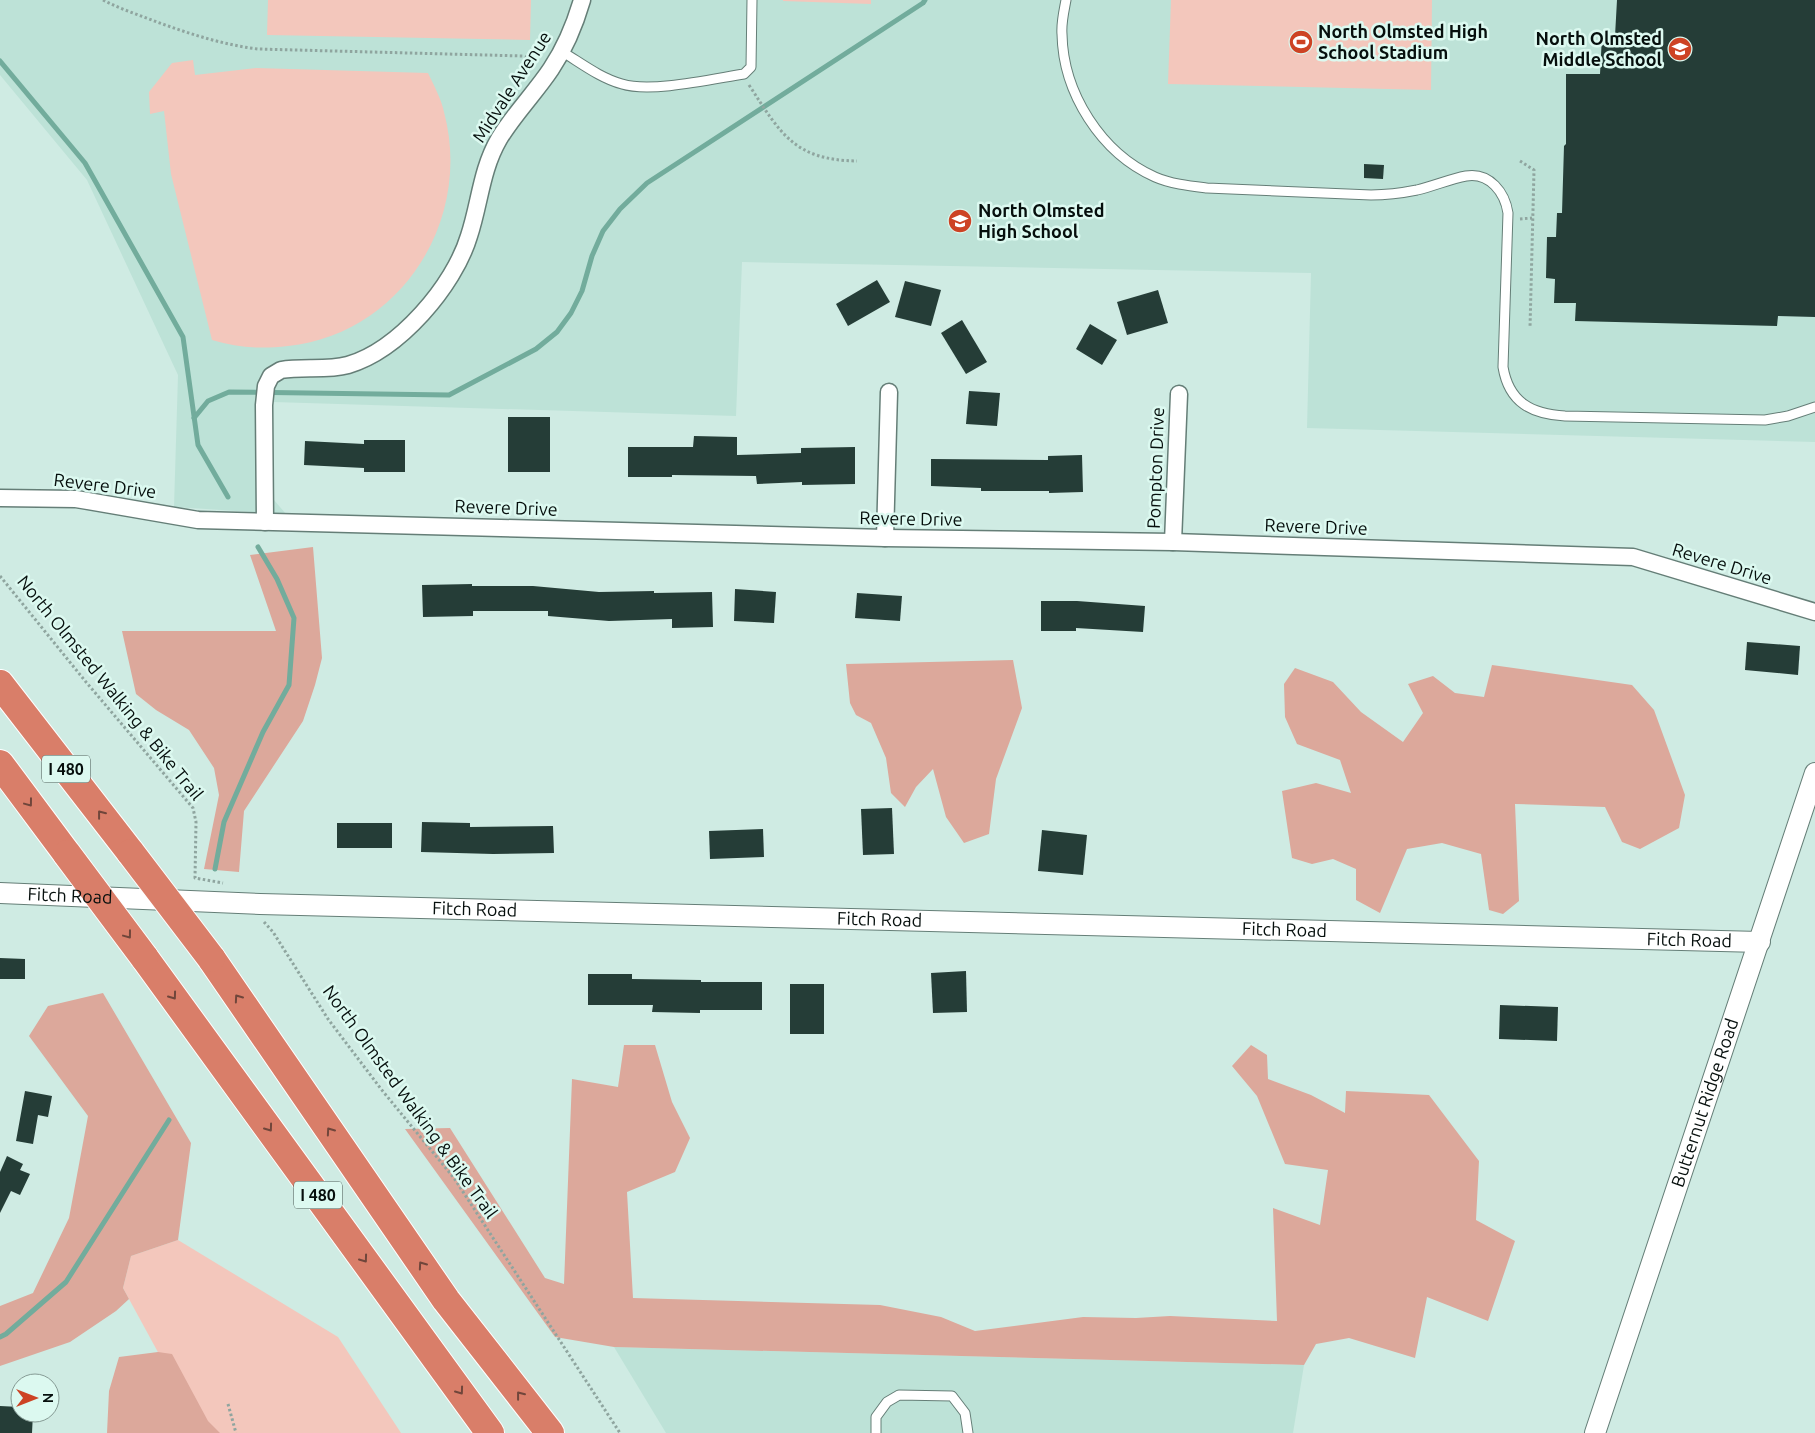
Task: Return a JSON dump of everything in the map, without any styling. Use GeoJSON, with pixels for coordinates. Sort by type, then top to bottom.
{"type":"FeatureCollection","features":[{"type":"Feature","properties":{"kind":"highway","name":"I 480"},"geometry":{"type":"LineString","coordinates":[[0,684],[210,958],[446,1300],[550,1433]]}},
{"type":"Feature","properties":{"kind":"highway","name":"I 480"},"geometry":{"type":"LineString","coordinates":[[0,764],[144,957],[490,1433]]}},
{"type":"Feature","properties":{"kind":"street","name":"Midvale Avenue"},"geometry":{"type":"LineString","coordinates":[[265,522],[265,392],[271,376],[281,370],[326,369],[369,357],[408,328],[427,309],[458,265],[469,238],[479,189],[488,160],[513,118],[551,69],[570,35],[582,0]]}},
{"type":"Feature","properties":{"kind":"street"},"geometry":{"type":"LineString","coordinates":[[885,538],[889,392]]}},
{"type":"Feature","properties":{"kind":"street","name":"Pompton Drive"},"geometry":{"type":"LineString","coordinates":[[1173,542],[1179,394]]}},
{"type":"Feature","properties":{"kind":"street","name":"Revere Drive"},"geometry":{"type":"LineString","coordinates":[[0,498],[76,499],[198,520],[885,538],[1173,542],[1633,557],[1815,612]]}},
{"type":"Feature","properties":{"kind":"street","name":"Butternut Ridge Road"},"geometry":{"type":"LineString","coordinates":[[1595,1433],[1815,773]]}},
{"type":"Feature","properties":{"kind":"street","name":"Fitch Road"},"geometry":{"type":"LineString","coordinates":[[0,893],[260,904],[1760,942]]}},
{"type":"Feature","properties":{"kind":"lane"},"geometry":{"type":"LineString","coordinates":[[561,51],[603,77],[623,85],[637,87],[663,86],[744,74],[751,67],[752,0]]}},
{"type":"Feature","properties":{"kind":"lane"},"geometry":{"type":"LineString","coordinates":[[1066,0],[1062,48],[1075,94],[1084,112],[1098,132],[1132,164],[1156,177],[1185,185],[1208,188],[1371,195],[1417,190],[1466,176],[1477,176],[1494,184],[1504,197],[1508,213],[1503,367],[1506,380],[1514,396],[1527,406],[1555,416],[1765,420],[1788,416],[1815,407]]}},
{"type":"Feature","properties":{"kind":"lane"},"geometry":{"type":"LineString","coordinates":[[876,1433],[876,1417],[887,1402],[899,1395],[952,1396],[965,1413],[968,1433]]}},
{"type":"Feature","properties":{"kind":"path"},"geometry":{"type":"LineString","coordinates":[[103,0],[132,13],[182,31],[239,47],[523,56],[538,61]]}},
{"type":"Feature","properties":{"kind":"path"},"geometry":{"type":"LineString","coordinates":[[747,82],[786,137],[800,148],[818,156],[841,161],[857,161]]}},
{"type":"Feature","properties":{"kind":"path"},"geometry":{"type":"LineString","coordinates":[[1520,161],[1534,170],[1530,328]]}},
{"type":"Feature","properties":{"kind":"path"},"geometry":{"type":"LineString","coordinates":[[1520,219],[1532,218]]}},
{"type":"Feature","properties":{"kind":"path","name":"North Olmsted Walking & Bike Trail"},"geometry":{"type":"LineString","coordinates":[[0,576],[86,682],[193,808],[196,822],[196,878]]}},
{"type":"Feature","properties":{"kind":"path","name":"North Olmsted Walking & Bike Trail"},"geometry":{"type":"LineString","coordinates":[[263,918],[264,923],[272,932],[328,1019],[454,1178],[620,1433]]}},
{"type":"Feature","properties":{"kind":"path"},"geometry":{"type":"LineString","coordinates":[[228,1404],[236,1433]]}},
{"type":"Feature","properties":{"kind":"shaded area","name":"North Olmsted High School"},"geometry":{"type":"Polygon","coordinates":[[[0,0],[1815,0],[1815,442],[1307,428],[1311,273],[742,262],[736,416],[273,402],[272,492],[274,500],[286,514],[174,507],[178,375],[87,180],[0,75],[0,0]]]}},
{"type":"Feature","properties":{"kind":"shaded area"},"geometry":{"type":"Polygon","coordinates":[[[268,0],[531,0],[530,40],[267,35],[268,0]]]}},
{"type":"Feature","properties":{"kind":"shaded area"},"geometry":{"type":"Polygon","coordinates":[[[871,0],[871,4],[783,1],[871,0]]]}},
{"type":"Feature","properties":{"kind":"shaded area","name":"North Olmsted High School Stadium"},"geometry":{"type":"Polygon","coordinates":[[[1171,0],[1432,0],[1431,90],[1168,84],[1171,0]]]}},
{"type":"Feature","properties":{"kind":"shaded area"},"geometry":{"type":"Polygon","coordinates":[[[193,60],[195,75],[256,68],[428,73],[444,112],[450,153],[448,192],[437,230],[419,265],[395,295],[364,320],[328,337],[288,346],[250,347],[212,340],[171,174],[164,111],[150,114],[149,92],[172,63],[193,60]]]}},
{"type":"Feature","properties":{"kind":"shaded area"},"geometry":{"type":"Polygon","coordinates":[[[313,547],[322,658],[303,721],[244,811],[239,872],[204,869],[219,795],[214,768],[189,730],[156,710],[136,694],[122,631],[276,631],[250,555],[313,547]]]}},
{"type":"Feature","properties":{"kind":"shaded area"},"geometry":{"type":"Polygon","coordinates":[[[1013,660],[1022,708],[996,779],[989,834],[964,843],[946,817],[933,769],[916,787],[905,807],[891,793],[886,758],[871,723],[856,715],[850,703],[846,664],[1013,660]]]}},
{"type":"Feature","properties":{"kind":"shaded area"},"geometry":{"type":"Polygon","coordinates":[[[1492,665],[1632,685],[1654,710],[1685,795],[1679,828],[1640,849],[1622,842],[1605,807],[1515,804],[1519,901],[1503,914],[1489,910],[1481,854],[1442,843],[1407,849],[1380,913],[1356,900],[1356,869],[1333,859],[1312,864],[1292,858],[1282,791],[1316,783],[1351,793],[1340,760],[1297,744],[1285,717],[1284,684],[1295,668],[1333,682],[1361,712],[1403,742],[1423,713],[1408,684],[1433,676],[1455,693],[1484,697],[1492,665]]]}},
{"type":"Feature","properties":{"kind":"shaded area"},"geometry":{"type":"Polygon","coordinates":[[[103,993],[191,1143],[178,1240],[131,1256],[123,1288],[129,1299],[116,1311],[70,1342],[0,1366],[0,1306],[33,1293],[69,1218],[88,1116],[29,1036],[48,1006],[103,993]]]}},
{"type":"Feature","properties":{"kind":"shaded area"},"geometry":{"type":"Polygon","coordinates":[[[624,1045],[655,1045],[672,1102],[690,1138],[675,1172],[627,1192],[633,1298],[880,1305],[941,1317],[975,1331],[1083,1317],[1136,1318],[1170,1316],[1277,1321],[1273,1208],[1320,1225],[1328,1170],[1285,1164],[1257,1096],[1232,1066],[1251,1045],[1267,1055],[1268,1079],[1311,1095],[1345,1113],[1346,1091],[1429,1095],[1479,1161],[1476,1220],[1515,1241],[1488,1321],[1427,1297],[1415,1358],[1349,1338],[1316,1344],[1304,1365],[614,1347],[555,1337],[405,1129],[450,1128],[545,1278],[564,1284],[572,1079],[618,1087],[624,1045]]]}},
{"type":"Feature","properties":{"kind":"shaded area"},"geometry":{"type":"Polygon","coordinates":[[[178,1240],[338,1337],[401,1433],[202,1433],[123,1288],[131,1256],[178,1240]]]}},
{"type":"Feature","properties":{"kind":"shaded area"},"geometry":{"type":"Polygon","coordinates":[[[614,1347],[1304,1365],[1293,1433],[666,1433],[614,1347]]]}},
{"type":"Feature","properties":{"kind":"shaded area"},"geometry":{"type":"Polygon","coordinates":[[[158,1352],[172,1354],[208,1421],[220,1433],[107,1433],[109,1391],[119,1357],[158,1352]]]}},
{"type":"Feature","properties":{"kind":"building"},"geometry":{"type":"Polygon","coordinates":[[[1617,0],[1815,0],[1815,317],[1778,316],[1777,326],[1575,321],[1576,303],[1554,303],[1555,279],[1546,278],[1547,237],[1556,237],[1557,213],[1562,213],[1564,146],[1566,144],[1566,74],[1600,74],[1602,36],[1615,36],[1617,0]]]}},
{"type":"Feature","properties":{"kind":"building"},"geometry":{"type":"Polygon","coordinates":[[[1364,164],[1384,165],[1383,179],[1364,178],[1364,164]]]}},
{"type":"Feature","properties":{"kind":"building"},"geometry":{"type":"Polygon","coordinates":[[[877,280],[890,302],[848,326],[836,304],[877,280]]]}},
{"type":"Feature","properties":{"kind":"building"},"geometry":{"type":"Polygon","coordinates":[[[905,281],[941,290],[931,326],[895,317],[905,281]]]}},
{"type":"Feature","properties":{"kind":"building"},"geometry":{"type":"Polygon","coordinates":[[[1158,290],[1168,323],[1127,335],[1117,302],[1158,290]]]}},
{"type":"Feature","properties":{"kind":"building"},"geometry":{"type":"Polygon","coordinates":[[[962,320],[987,362],[966,374],[941,333],[962,320]]]}},
{"type":"Feature","properties":{"kind":"building"},"geometry":{"type":"Polygon","coordinates":[[[1090,324],[1117,340],[1102,365],[1076,349],[1090,324]]]}},
{"type":"Feature","properties":{"kind":"building"},"geometry":{"type":"Polygon","coordinates":[[[969,391],[1000,393],[997,426],[966,424],[969,391]]]}},
{"type":"Feature","properties":{"kind":"building"},"geometry":{"type":"Polygon","coordinates":[[[508,417],[550,417],[550,472],[508,472],[508,417]]]}},
{"type":"Feature","properties":{"kind":"building"},"geometry":{"type":"Polygon","coordinates":[[[694,436],[737,437],[737,455],[801,453],[801,448],[855,447],[855,484],[802,485],[802,482],[757,484],[756,476],[672,475],[672,477],[628,477],[628,447],[693,447],[694,436]]]}},
{"type":"Feature","properties":{"kind":"building"},"geometry":{"type":"Polygon","coordinates":[[[364,440],[405,440],[405,472],[364,472],[364,468],[304,465],[305,441],[364,444],[364,440]]]}},
{"type":"Feature","properties":{"kind":"building"},"geometry":{"type":"Polygon","coordinates":[[[1082,455],[1083,492],[981,491],[981,488],[931,486],[931,459],[1048,460],[1048,456],[1082,455]]]}},
{"type":"Feature","properties":{"kind":"building"},"geometry":{"type":"Polygon","coordinates":[[[472,584],[472,586],[533,586],[599,592],[712,592],[713,627],[672,628],[672,619],[609,621],[548,616],[548,611],[473,611],[473,616],[423,617],[422,585],[472,584]]]}},
{"type":"Feature","properties":{"kind":"building"},"geometry":{"type":"Polygon","coordinates":[[[735,589],[776,592],[774,623],[734,621],[735,589]]]}},
{"type":"Feature","properties":{"kind":"building"},"geometry":{"type":"Polygon","coordinates":[[[857,593],[902,596],[900,621],[855,618],[857,593]]]}},
{"type":"Feature","properties":{"kind":"building"},"geometry":{"type":"Polygon","coordinates":[[[1041,601],[1077,601],[1145,606],[1143,632],[1076,628],[1076,631],[1041,631],[1041,601]]]}},
{"type":"Feature","properties":{"kind":"building"},"geometry":{"type":"Polygon","coordinates":[[[1747,642],[1800,646],[1798,675],[1745,670],[1747,642]]]}},
{"type":"Feature","properties":{"kind":"building"},"geometry":{"type":"Polygon","coordinates":[[[892,808],[894,854],[863,855],[861,809],[892,808]]]}},
{"type":"Feature","properties":{"kind":"building"},"geometry":{"type":"Polygon","coordinates":[[[422,822],[470,823],[470,827],[553,826],[554,853],[421,852],[422,822]]]}},
{"type":"Feature","properties":{"kind":"building"},"geometry":{"type":"Polygon","coordinates":[[[337,823],[392,823],[392,848],[337,848],[337,823]]]}},
{"type":"Feature","properties":{"kind":"building"},"geometry":{"type":"Polygon","coordinates":[[[763,829],[764,857],[710,859],[709,831],[763,829]]]}},
{"type":"Feature","properties":{"kind":"building"},"geometry":{"type":"Polygon","coordinates":[[[1042,830],[1087,835],[1083,875],[1038,871],[1042,830]]]}},
{"type":"Feature","properties":{"kind":"building"},"geometry":{"type":"Polygon","coordinates":[[[0,958],[25,959],[25,979],[0,979],[0,958]]]}},
{"type":"Feature","properties":{"kind":"building"},"geometry":{"type":"Polygon","coordinates":[[[966,971],[967,1012],[933,1013],[931,973],[966,971]]]}},
{"type":"Feature","properties":{"kind":"building"},"geometry":{"type":"Polygon","coordinates":[[[588,974],[632,974],[632,979],[762,982],[762,1010],[700,1010],[700,1013],[652,1012],[653,1005],[588,1005],[588,974]]]}},
{"type":"Feature","properties":{"kind":"building"},"geometry":{"type":"Polygon","coordinates":[[[790,984],[824,984],[824,1034],[790,1034],[790,984]]]}},
{"type":"Feature","properties":{"kind":"building"},"geometry":{"type":"Polygon","coordinates":[[[1500,1005],[1558,1007],[1557,1041],[1499,1039],[1500,1005]]]}},
{"type":"Feature","properties":{"kind":"building"},"geometry":{"type":"Polygon","coordinates":[[[25,1091],[52,1096],[48,1117],[38,1115],[33,1144],[16,1141],[25,1091]]]}},
{"type":"Feature","properties":{"kind":"building"},"geometry":{"type":"Polygon","coordinates":[[[7,1156],[23,1164],[20,1170],[30,1174],[20,1195],[11,1191],[0,1213],[0,1172],[7,1156]]]}},
{"type":"Feature","properties":{"kind":"building"},"geometry":{"type":"Polygon","coordinates":[[[0,1406],[10,1406],[10,1423],[32,1423],[32,1433],[0,1433],[0,1406]]]}},
{"type":"Feature","properties":{"kind":"waterway"},"geometry":{"type":"LineString","coordinates":[[194,418],[208,401],[229,392],[449,395],[536,349],[557,332],[571,313],[582,291],[592,256],[603,231],[620,209],[647,183],[925,0]]}},
{"type":"Feature","properties":{"kind":"waterway"},"geometry":{"type":"LineString","coordinates":[[0,61],[85,163],[183,337],[198,445],[228,497]]}},
{"type":"Feature","properties":{"kind":"waterway"},"geometry":{"type":"LineString","coordinates":[[215,869],[224,822],[263,732],[289,685],[294,618],[277,579],[258,547]]}},
{"type":"Feature","properties":{"kind":"waterway"},"geometry":{"type":"LineString","coordinates":[[0,1337],[6,1334],[66,1282],[169,1120]]}},
{"type":"Feature","properties":{"kind":"place","name":"North Olmsted High School Stadium"},"geometry":{"type":"Point","coordinates":[1301,42]}},
{"type":"Feature","properties":{"kind":"place","name":"North Olmsted Middle School"},"geometry":{"type":"Point","coordinates":[1680,49]}},
{"type":"Feature","properties":{"kind":"place","name":"North Olmsted High School"},"geometry":{"type":"Point","coordinates":[960,221]}}]}
